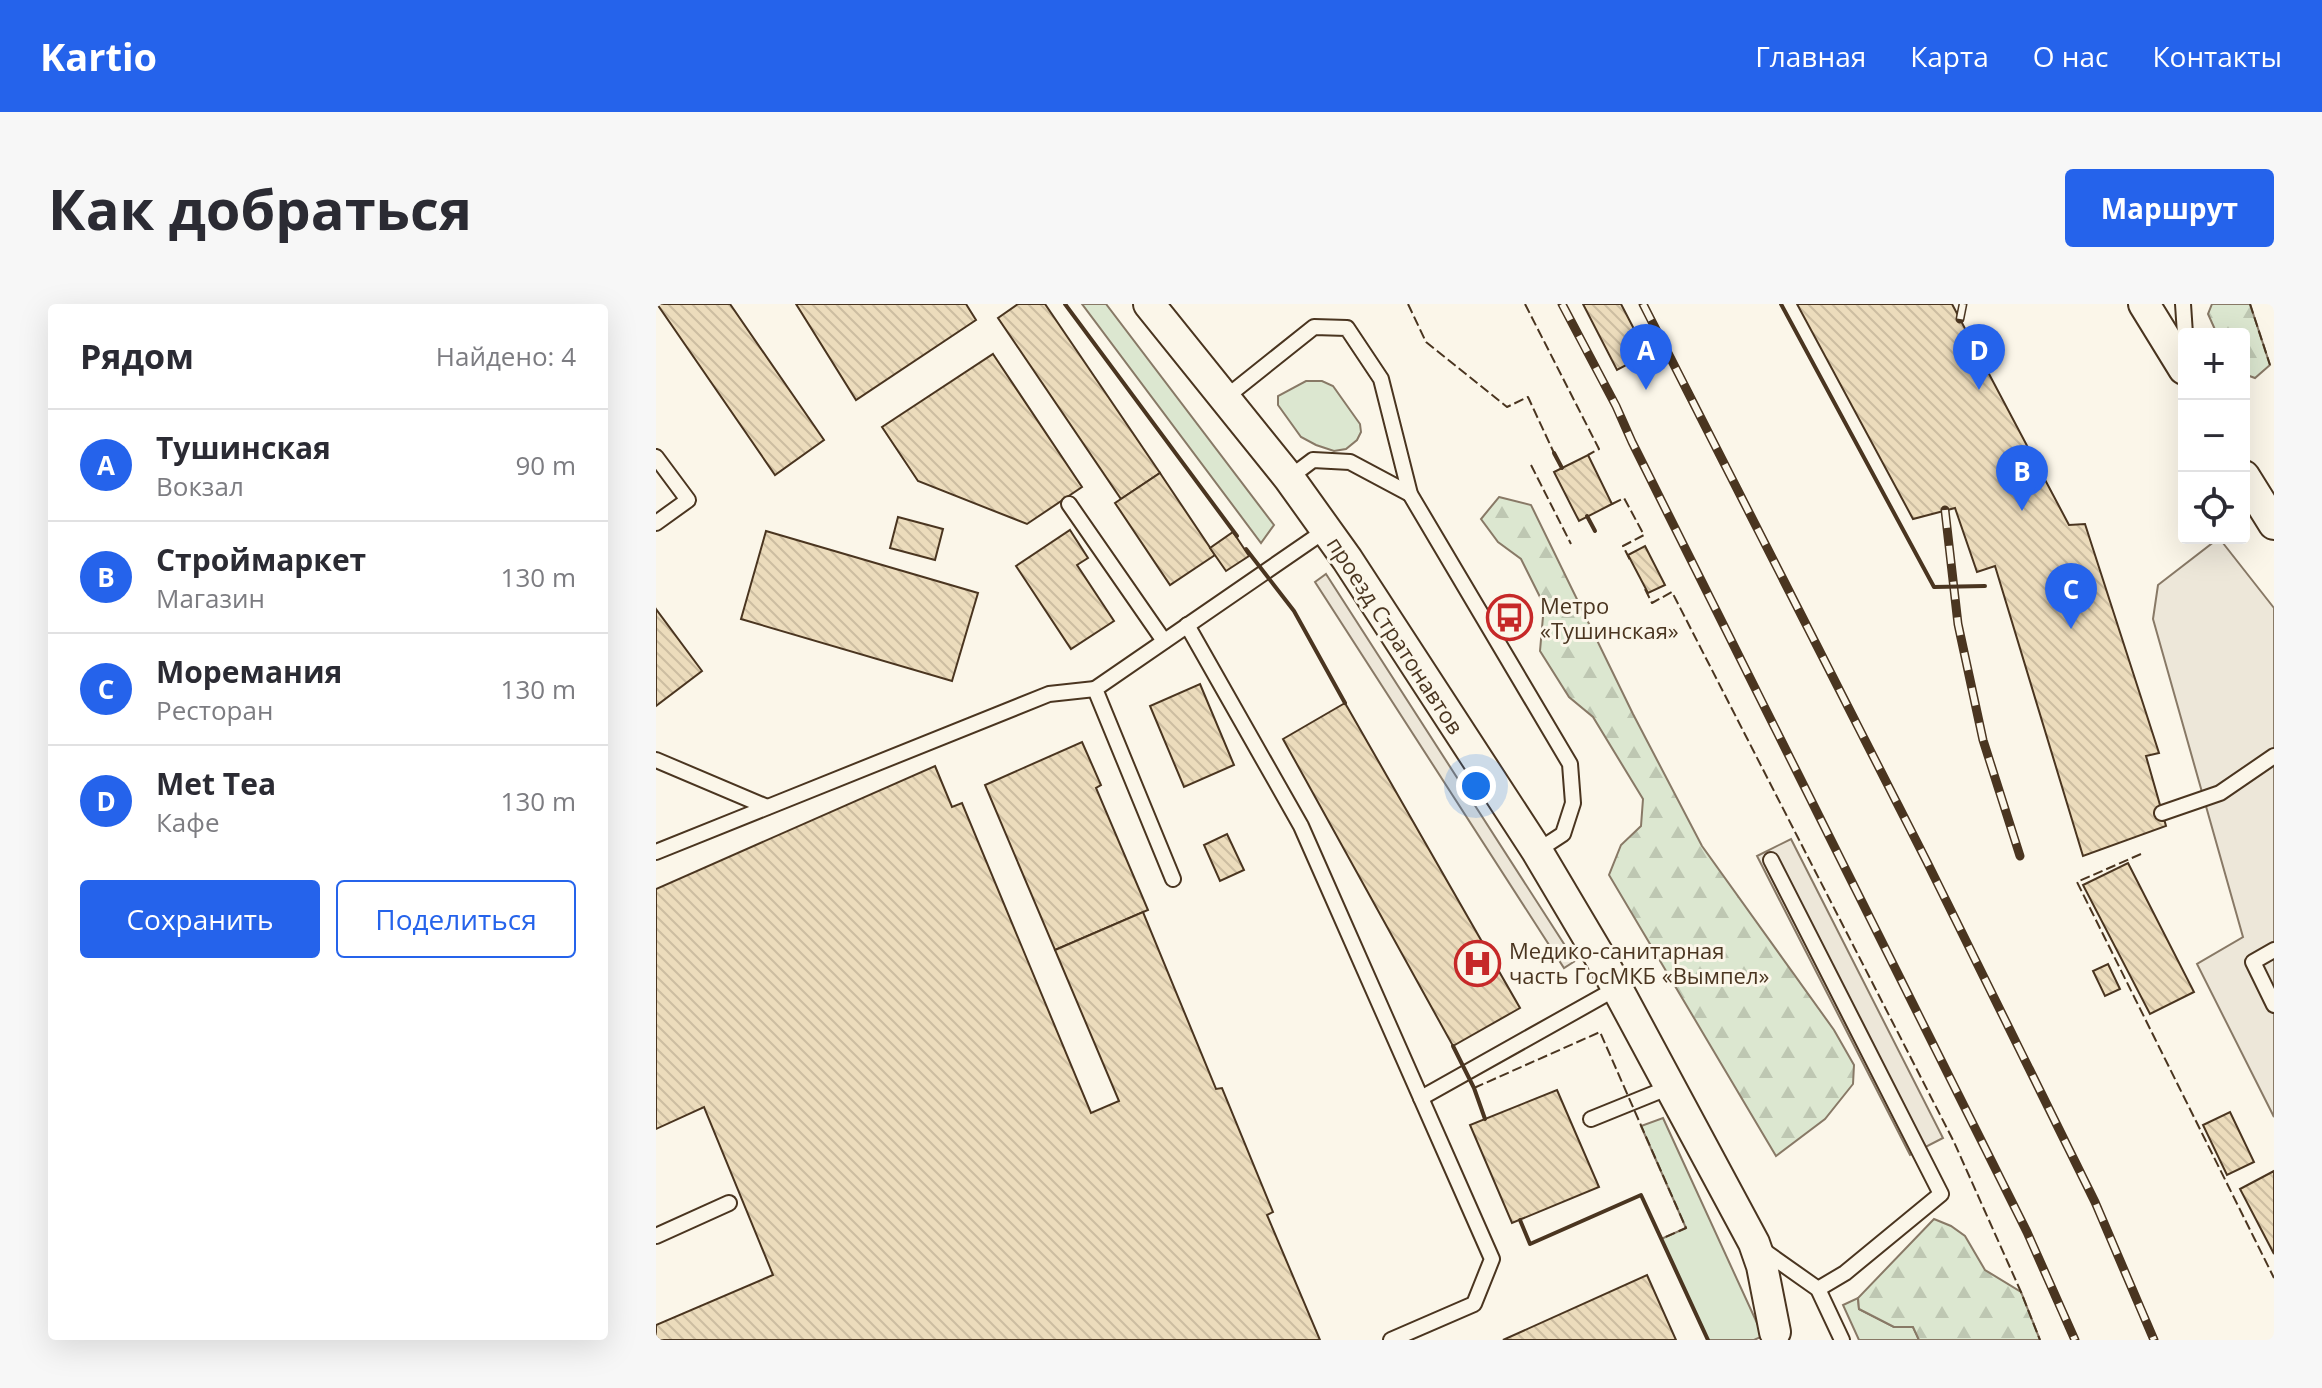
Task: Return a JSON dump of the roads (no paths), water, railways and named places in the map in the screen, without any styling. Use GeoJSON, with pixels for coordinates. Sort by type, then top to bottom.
{"type":"FeatureCollection","features":[{"type":"Feature","properties":{"kind":"street","name":"проезд Стратонавтов"},"geometry":{"type":"LineString","coordinates":[[1149,304],[1289,478],[1326,530],[1537,851],[1617,988],[1754,1243],[1762,1266],[1776,1336]]}},
{"type":"Feature","properties":{"kind":"street"},"geometry":{"type":"LineString","coordinates":[[2144,304],[2178,359]]}},
{"type":"Feature","properties":{"kind":"street"},"geometry":{"type":"LineString","coordinates":[[2250,486],[2274,524]]}},
{"type":"Feature","properties":{"kind":"lane"},"geometry":{"type":"LineString","coordinates":[[2183,304],[2185,328]]}},
{"type":"Feature","properties":{"kind":"lane"},"geometry":{"type":"LineString","coordinates":[[1225,398],[1314,327],[1347,328],[1381,379],[1410,494],[1570,764],[1573,803],[1563,834],[1537,851]]}},
{"type":"Feature","properties":{"kind":"lane"},"geometry":{"type":"LineString","coordinates":[[656,457],[688,500],[656,523]]}},
{"type":"Feature","properties":{"kind":"lane"},"geometry":{"type":"LineString","coordinates":[[1289,478],[1313,460],[1350,462],[1410,494]]}},
{"type":"Feature","properties":{"kind":"lane"},"geometry":{"type":"LineString","coordinates":[[1069,504],[1164,641]]}},
{"type":"Feature","properties":{"kind":"lane"},"geometry":{"type":"LineString","coordinates":[[656,852],[1049,694],[1095,689],[1326,530]]}},
{"type":"Feature","properties":{"kind":"lane"},"geometry":{"type":"LineString","coordinates":[[1187,625],[1301,826],[1492,1259],[1474,1304],[1391,1340]]}},
{"type":"Feature","properties":{"kind":"lane"},"geometry":{"type":"LineString","coordinates":[[1095,689],[1173,879]]}},
{"type":"Feature","properties":{"kind":"lane"},"geometry":{"type":"LineString","coordinates":[[2162,813],[2220,793],[2274,756]]}},
{"type":"Feature","properties":{"kind":"lane"},"geometry":{"type":"LineString","coordinates":[[656,760],[767,807]]}},
{"type":"Feature","properties":{"kind":"lane"},"geometry":{"type":"LineString","coordinates":[[1771,860],[1941,1194],[1845,1273],[1818,1289]]}},
{"type":"Feature","properties":{"kind":"lane"},"geometry":{"type":"LineString","coordinates":[[2274,950],[2253,962],[2274,1005]]}},
{"type":"Feature","properties":{"kind":"lane"},"geometry":{"type":"LineString","coordinates":[[1421,1098],[1617,988]]}},
{"type":"Feature","properties":{"kind":"lane"},"geometry":{"type":"LineString","coordinates":[[1591,1119],[1670,1087]]}},
{"type":"Feature","properties":{"kind":"lane"},"geometry":{"type":"LineString","coordinates":[[656,1236],[729,1203]]}},
{"type":"Feature","properties":{"kind":"lane"},"geometry":{"type":"LineString","coordinates":[[1754,1243],[1818,1289],[1842,1340]]}},
{"type":"Feature","properties":{"kind":"railway"},"geometry":{"type":"LineString","coordinates":[[1562,304],[1616,406],[2027,1232],[2075,1340]]}},
{"type":"Feature","properties":{"kind":"railway"},"geometry":{"type":"LineString","coordinates":[[1643,304],[1927,862],[2095,1202],[2154,1340]]}},
{"type":"Feature","properties":{"kind":"railway"},"geometry":{"type":"LineString","coordinates":[[1960,319],[1963,304]]}},
{"type":"Feature","properties":{"kind":"railway"},"geometry":{"type":"LineString","coordinates":[[1945,510],[1958,624],[1983,740],[2020,856]]}},
{"type":"Feature","properties":{"kind":"place","name":"Тушинская"},"geometry":{"type":"Point","coordinates":[1646,390]}},
{"type":"Feature","properties":{"kind":"place","name":"Met Tea"},"geometry":{"type":"Point","coordinates":[1979,390]}},
{"type":"Feature","properties":{"kind":"place","name":"Строймаркет"},"geometry":{"type":"Point","coordinates":[2022,511]}},
{"type":"Feature","properties":{"kind":"place","name":"Метро «Тушинская»"},"geometry":{"type":"Point","coordinates":[1509,618]}},
{"type":"Feature","properties":{"kind":"place","name":"Моремания"},"geometry":{"type":"Point","coordinates":[2071,629]}},
{"type":"Feature","properties":{"kind":"place","name":"Медико-санитарная часть ГосМКБ «Вымпел»"},"geometry":{"type":"Point","coordinates":[1478,963]}}]}
